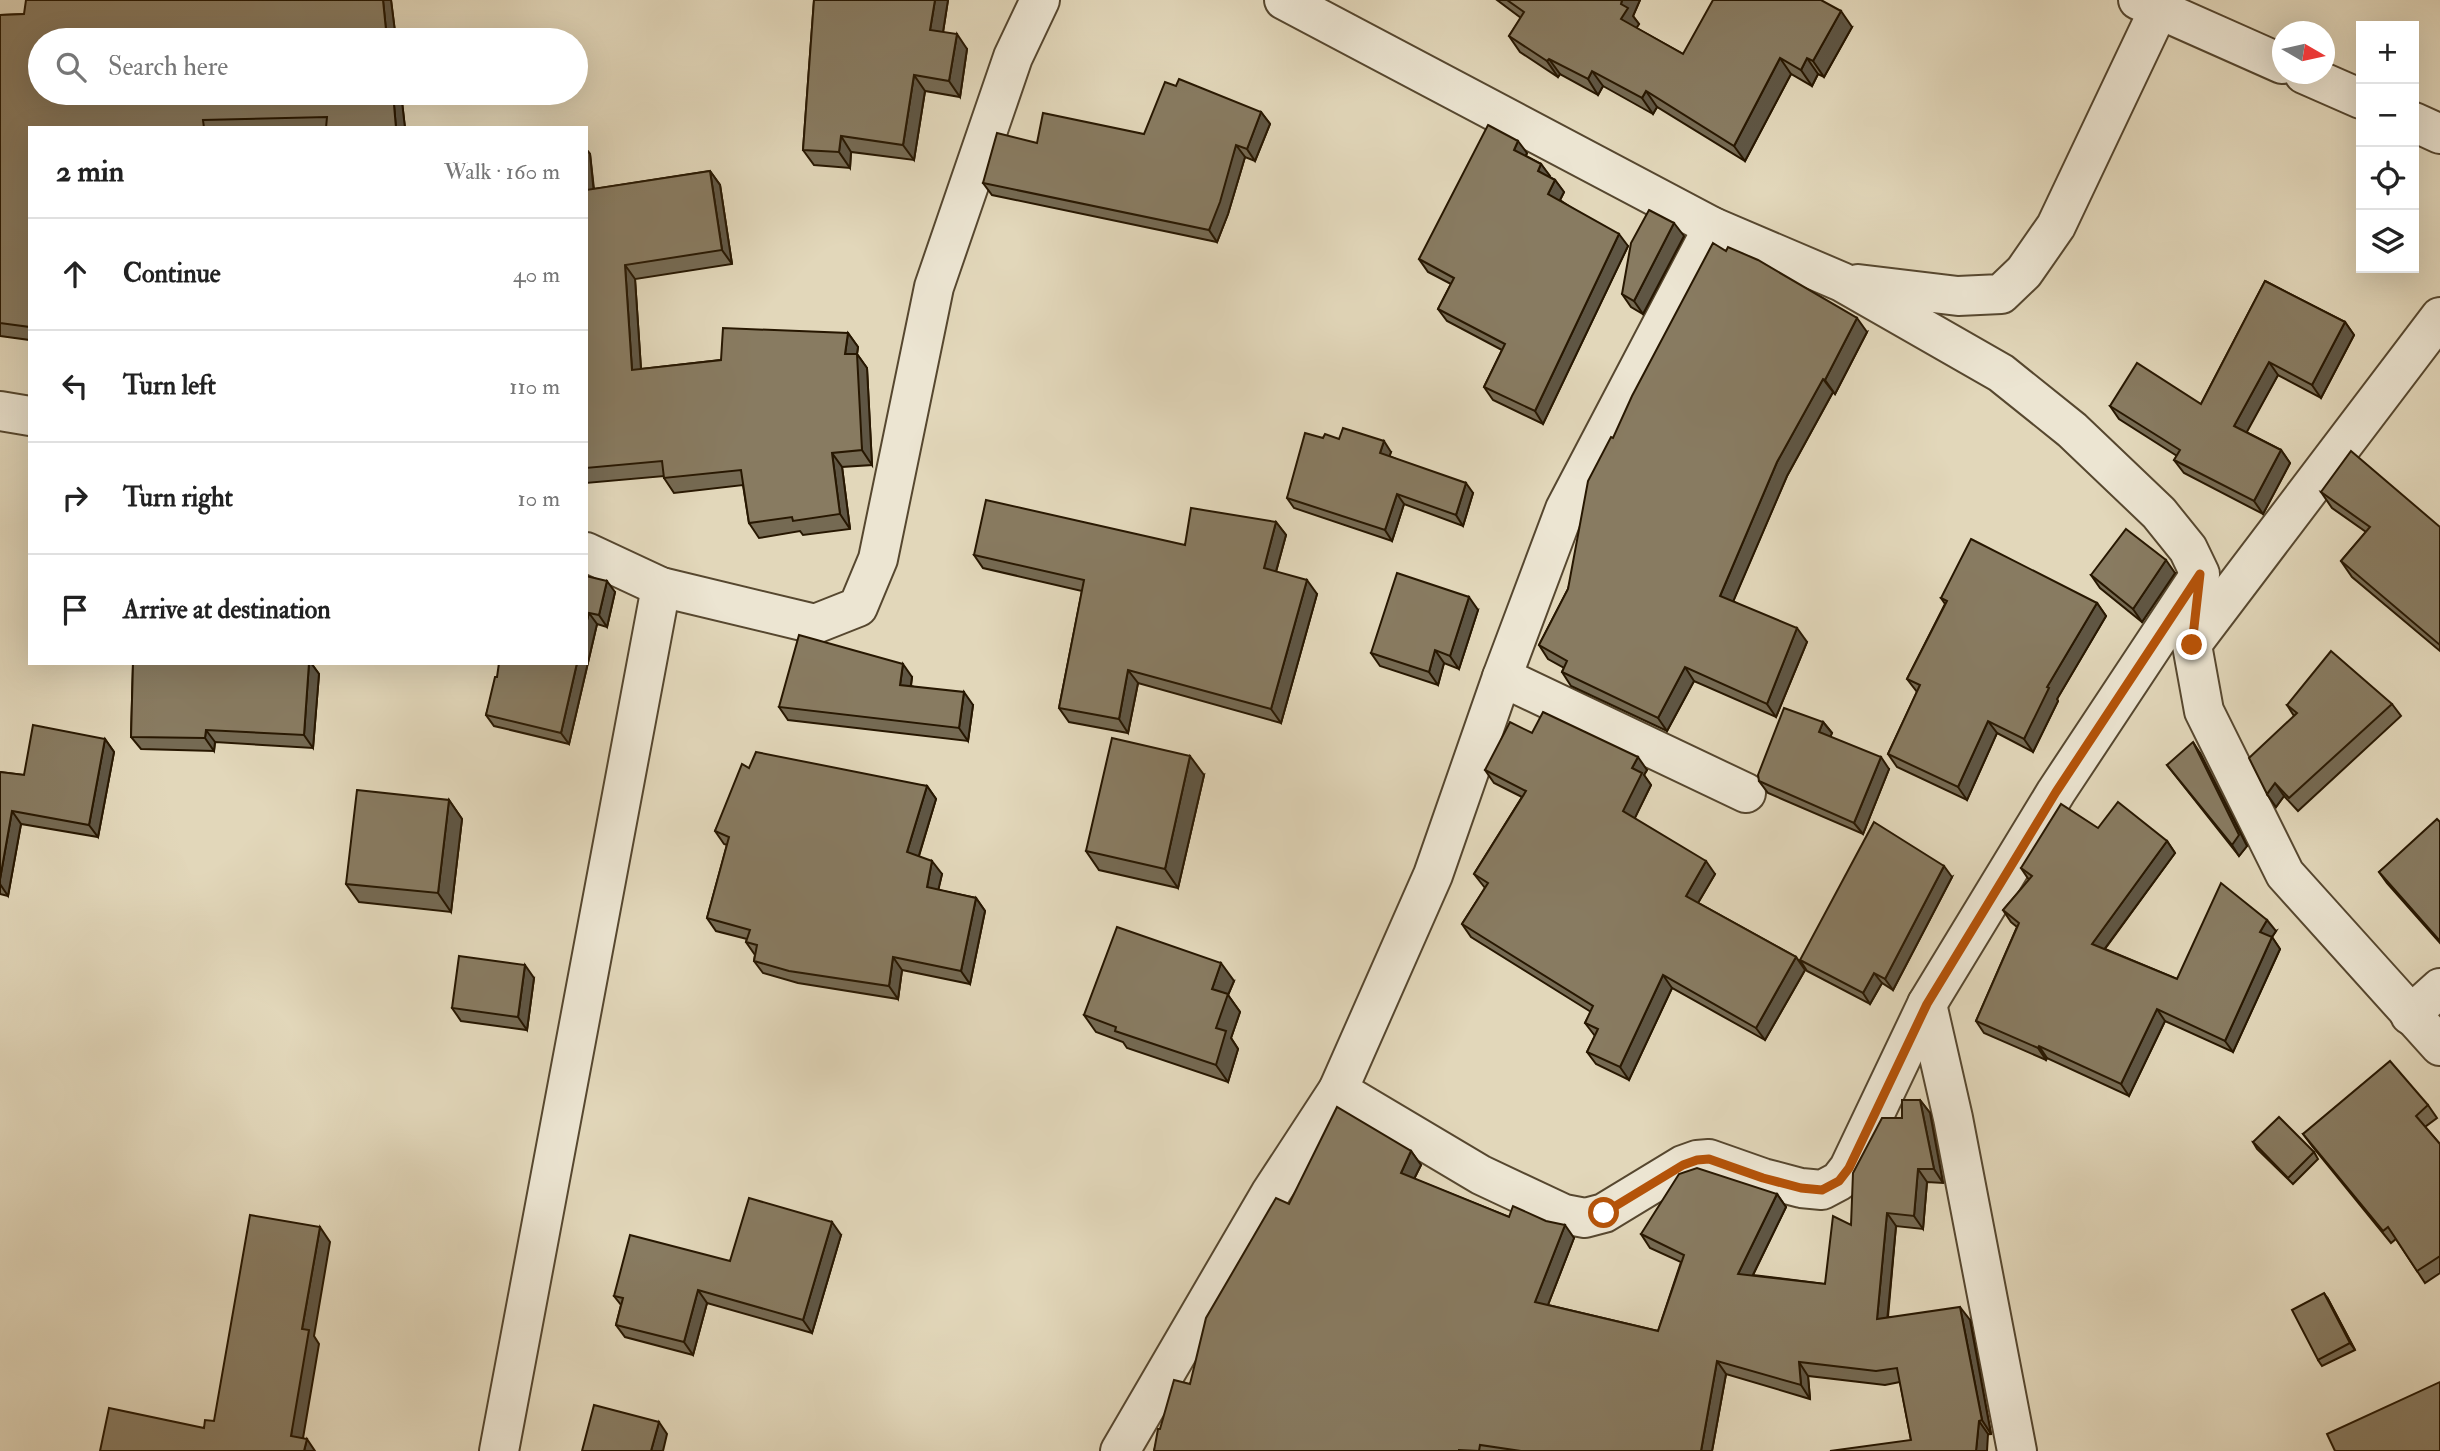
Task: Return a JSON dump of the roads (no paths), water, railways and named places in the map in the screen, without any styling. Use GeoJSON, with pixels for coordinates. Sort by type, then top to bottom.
{"type":"FeatureCollection","features":[{"type":"Feature","properties":{"kind":"street"},"geometry":{"type":"LineString","coordinates":[[588,553],[661,587],[815,624],[858,607],[878,559],[934,287],[1013,57],[1040,0]]}},
{"type":"Feature","properties":{"kind":"street"},"geometry":{"type":"LineString","coordinates":[[1284,0],[1713,227],[1842,282],[2001,373],[2072,430],[2159,513],[2188,549],[2200,574],[2192,645],[2204,711],[2285,874],[2440,1045]]}},
{"type":"Feature","properties":{"kind":"street"},"geometry":{"type":"LineString","coordinates":[[1842,282],[1958,296],[2001,294],[2024,272],[2056,226],[2149,5],[2272,59]]}},
{"type":"Feature","properties":{"kind":"street"},"geometry":{"type":"LineString","coordinates":[[2327,84],[2356,97]]}},
{"type":"Feature","properties":{"kind":"street"},"geometry":{"type":"LineString","coordinates":[[2419,124],[2440,134]]}},
{"type":"Feature","properties":{"kind":"street"},"geometry":{"type":"LineString","coordinates":[[1120,1451],[1269,1194],[1338,1090],[1433,875],[1502,677],[1565,509],[1713,227]]}},
{"type":"Feature","properties":{"kind":"street"},"geometry":{"type":"LineString","coordinates":[[2192,645],[2440,317]]}},
{"type":"Feature","properties":{"kind":"street"},"geometry":{"type":"LineString","coordinates":[[0,411],[28,416]]}},
{"type":"Feature","properties":{"kind":"street"},"geometry":{"type":"LineString","coordinates":[[1338,1090],[1482,1175],[1564,1214],[1585,1218],[1604,1213],[1683,1165],[1697,1160],[1709,1159],[1801,1188],[1822,1190],[1839,1181],[1849,1168],[1927,1004],[2056,792],[2200,574]]}},
{"type":"Feature","properties":{"kind":"street"},"geometry":{"type":"LineString","coordinates":[[499,1451],[661,587]]}},
{"type":"Feature","properties":{"kind":"street"},"geometry":{"type":"LineString","coordinates":[[1502,677],[1746,793]]}},
{"type":"Feature","properties":{"kind":"street"},"geometry":{"type":"LineString","coordinates":[[2410,1015],[2440,988]]}},
{"type":"Feature","properties":{"kind":"street"},"geometry":{"type":"LineString","coordinates":[[1927,1004],[1953,1118],[2017,1451]]}}]}
